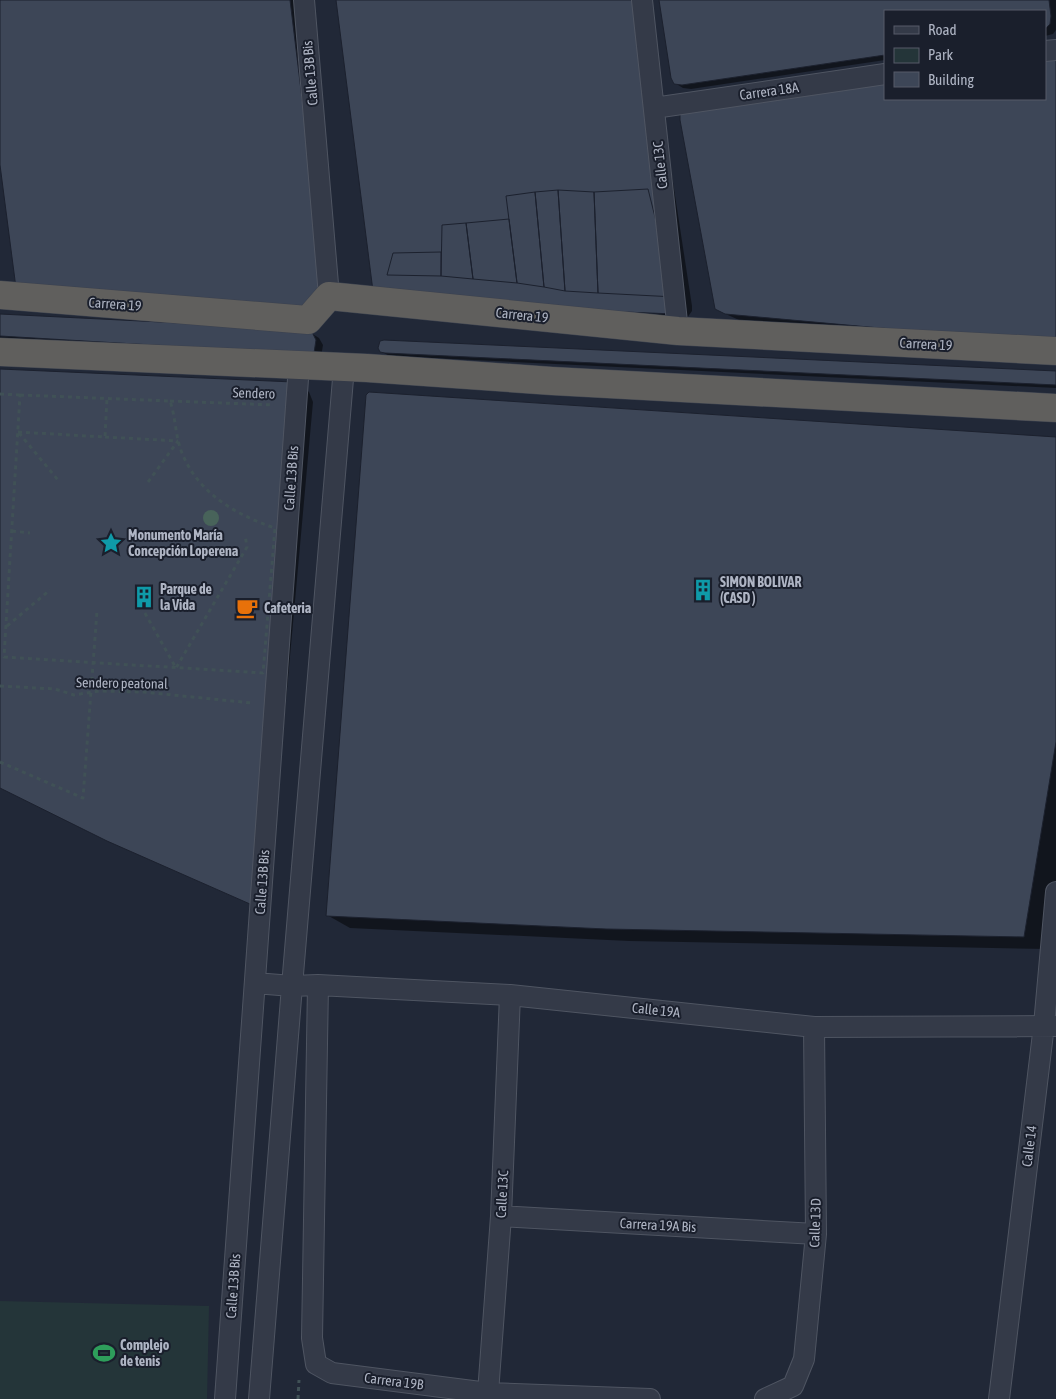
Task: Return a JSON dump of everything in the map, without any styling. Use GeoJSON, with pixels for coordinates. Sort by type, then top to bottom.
{"type":"FeatureCollection","features":[{"type":"Feature","properties":{"kind":"highway","name":"Carrera 19"},"geometry":{"type":"LineString","coordinates":[[0,295],[308,320],[329,296],[678,331],[1056,351]]}},
{"type":"Feature","properties":{"kind":"highway"},"geometry":{"type":"LineString","coordinates":[[0,352],[344,367],[552,381],[1056,408]]}},
{"type":"Feature","properties":{"kind":"street","name":"Calle 13B Bis"},"geometry":{"type":"LineString","coordinates":[[304,0],[329,296]]}},
{"type":"Feature","properties":{"kind":"street","name":"Calle 13C"},"geometry":{"type":"LineString","coordinates":[[642,0],[678,331]]}},
{"type":"Feature","properties":{"kind":"street","name":"Carrera 18A"},"geometry":{"type":"LineString","coordinates":[[654,108],[884,74]]}},
{"type":"Feature","properties":{"kind":"street","name":"Calle 13B Bis"},"geometry":{"type":"LineString","coordinates":[[225,1399],[299,365]]}},
{"type":"Feature","properties":{"kind":"street"},"geometry":{"type":"LineString","coordinates":[[259,1399],[344,367]]}},
{"type":"Feature","properties":{"kind":"street","name":"Calle 14"},"geometry":{"type":"LineString","coordinates":[[999,1399],[1050,1025],[1056,892]]}},
{"type":"Feature","properties":{"kind":"street","name":"Calle 19A"},"geometry":{"type":"LineString","coordinates":[[255,984],[318,985],[510,995],[814,1027],[1050,1025]]}},
{"type":"Feature","properties":{"kind":"street","name":"Carrera 19B"},"geometry":{"type":"LineString","coordinates":[[318,985],[312,1338],[316,1364],[332,1373],[488,1393],[650,1399]]}},
{"type":"Feature","properties":{"kind":"street","name":"Calle 13C"},"geometry":{"type":"LineString","coordinates":[[488,1393],[501,1216],[510,995]]}},
{"type":"Feature","properties":{"kind":"street","name":"Calle 13D"},"geometry":{"type":"LineString","coordinates":[[765,1399],[793,1386],[804,1359],[816,1234],[814,1027]]}},
{"type":"Feature","properties":{"kind":"street","name":"Carrera 19A Bis"},"geometry":{"type":"LineString","coordinates":[[501,1216],[816,1234]]}},
{"type":"Feature","properties":{"kind":"path"},"geometry":{"type":"LineString","coordinates":[[0,394],[170,401],[175,414],[181,452],[198,480],[226,506],[275,528],[263,673],[2,657],[6,626],[20,395]]}},
{"type":"Feature","properties":{"kind":"path"},"geometry":{"type":"LineString","coordinates":[[105,437],[107,398]]}},
{"type":"Feature","properties":{"kind":"path","name":"Sendero"},"geometry":{"type":"LineString","coordinates":[[170,401],[275,405]]}},
{"type":"Feature","properties":{"kind":"path"},"geometry":{"type":"LineString","coordinates":[[18,432],[178,441]]}},
{"type":"Feature","properties":{"kind":"path"},"geometry":{"type":"LineString","coordinates":[[18,432],[58,480]]}},
{"type":"Feature","properties":{"kind":"path"},"geometry":{"type":"LineString","coordinates":[[148,482],[178,441]]}},
{"type":"Feature","properties":{"kind":"path"},"geometry":{"type":"LineString","coordinates":[[12,531],[30,532]]}},
{"type":"Feature","properties":{"kind":"path"},"geometry":{"type":"LineString","coordinates":[[176,668],[247,548],[244,535]]}},
{"type":"Feature","properties":{"kind":"path"},"geometry":{"type":"LineString","coordinates":[[6,626],[50,590]]}},
{"type":"Feature","properties":{"kind":"path"},"geometry":{"type":"LineString","coordinates":[[137,599],[176,668]]}},
{"type":"Feature","properties":{"kind":"path","name":"Sendero peatonal"},"geometry":{"type":"LineString","coordinates":[[0,762],[83,798],[97,611]]}},
{"type":"Feature","properties":{"kind":"path","name":"Sendero peatonal"},"geometry":{"type":"LineString","coordinates":[[0,686],[55,688],[74,695],[99,691],[143,692],[275,706]]}},
{"type":"Feature","properties":{"kind":"green space","name":"Complejo de tenis"},"geometry":{"type":"Polygon","coordinates":[[[0,1301],[209,1306],[207,1399],[0,1399],[0,1301]]]}},
{"type":"Feature","properties":{"kind":"building"},"geometry":{"type":"Polygon","coordinates":[[[0,0],[290,0],[327,303],[323,308],[16,288],[0,165],[0,0]]]}},
{"type":"Feature","properties":{"kind":"building"},"geometry":{"type":"Polygon","coordinates":[[[336,0],[638,0],[674,314],[377,302],[374,299],[336,0]]]}},
{"type":"Feature","properties":{"kind":"building"},"geometry":{"type":"Polygon","coordinates":[[[659,0],[1049,0],[1051,16],[1050,24],[1046,28],[1046,10],[884,10],[884,55],[682,85],[674,84],[671,78],[659,0]]]}},
{"type":"Feature","properties":{"kind":"building"},"geometry":{"type":"Polygon","coordinates":[[[1056,59],[1056,344],[725,314],[715,309],[680,120],[680,115],[684,109],[884,82],[884,100],[1046,100],[1046,61],[1056,59]]]}},
{"type":"Feature","properties":{"kind":"building"},"geometry":{"type":"Polygon","coordinates":[[[648,189],[675,297],[598,293],[594,192],[648,189]]]}},
{"type":"Feature","properties":{"kind":"building"},"geometry":{"type":"Polygon","coordinates":[[[558,190],[565,291],[544,287],[535,192],[558,190]]]}},
{"type":"Feature","properties":{"kind":"building"},"geometry":{"type":"Polygon","coordinates":[[[558,190],[594,192],[598,293],[565,291],[558,190]]]}},
{"type":"Feature","properties":{"kind":"building"},"geometry":{"type":"Polygon","coordinates":[[[535,192],[544,287],[517,283],[506,196],[535,192]]]}},
{"type":"Feature","properties":{"kind":"building"},"geometry":{"type":"Polygon","coordinates":[[[509,219],[517,283],[473,279],[466,223],[509,219]]]}},
{"type":"Feature","properties":{"kind":"building"},"geometry":{"type":"Polygon","coordinates":[[[466,223],[473,279],[441,276],[442,225],[466,223]]]}},
{"type":"Feature","properties":{"kind":"building"},"geometry":{"type":"Polygon","coordinates":[[[441,252],[441,276],[387,275],[393,253],[441,252]]]}},
{"type":"Feature","properties":{"kind":"building"},"geometry":{"type":"Polygon","coordinates":[[[0,314],[302,329],[312,332],[316,340],[314,353],[303,354],[0,336],[0,314]]]}},
{"type":"Feature","properties":{"kind":"building"},"geometry":{"type":"Polygon","coordinates":[[[380,341],[1056,371],[1056,385],[385,353],[380,352],[378,348],[380,341]]]}},
{"type":"Feature","properties":{"kind":"building","name":"Parque de la Vida"},"geometry":{"type":"Polygon","coordinates":[[[0,369],[293,382],[259,908],[107,841],[0,788],[0,369]]]}},
{"type":"Feature","properties":{"kind":"building","name":"SIMON BOLIVAR (CASD )"},"geometry":{"type":"Polygon","coordinates":[[[369,392],[1056,437],[1056,742],[1024,937],[606,929],[326,916],[366,395],[369,392]]]}},
{"type":"Feature","properties":{"kind":"place","name":"Monumento María Concepción Loperena"},"geometry":{"type":"Point","coordinates":[111,543]}},
{"type":"Feature","properties":{"kind":"place","name":"SIMON BOLIVAR (CASD )"},"geometry":{"type":"Point","coordinates":[703,590]}},
{"type":"Feature","properties":{"kind":"place","name":"Parque de la Vida"},"geometry":{"type":"Point","coordinates":[144,597]}},
{"type":"Feature","properties":{"kind":"place","name":"Cafeteria"},"geometry":{"type":"Point","coordinates":[247,608]}},
{"type":"Feature","properties":{"kind":"place","name":"Complejo de tenis"},"geometry":{"type":"Point","coordinates":[104,1353]}}]}
